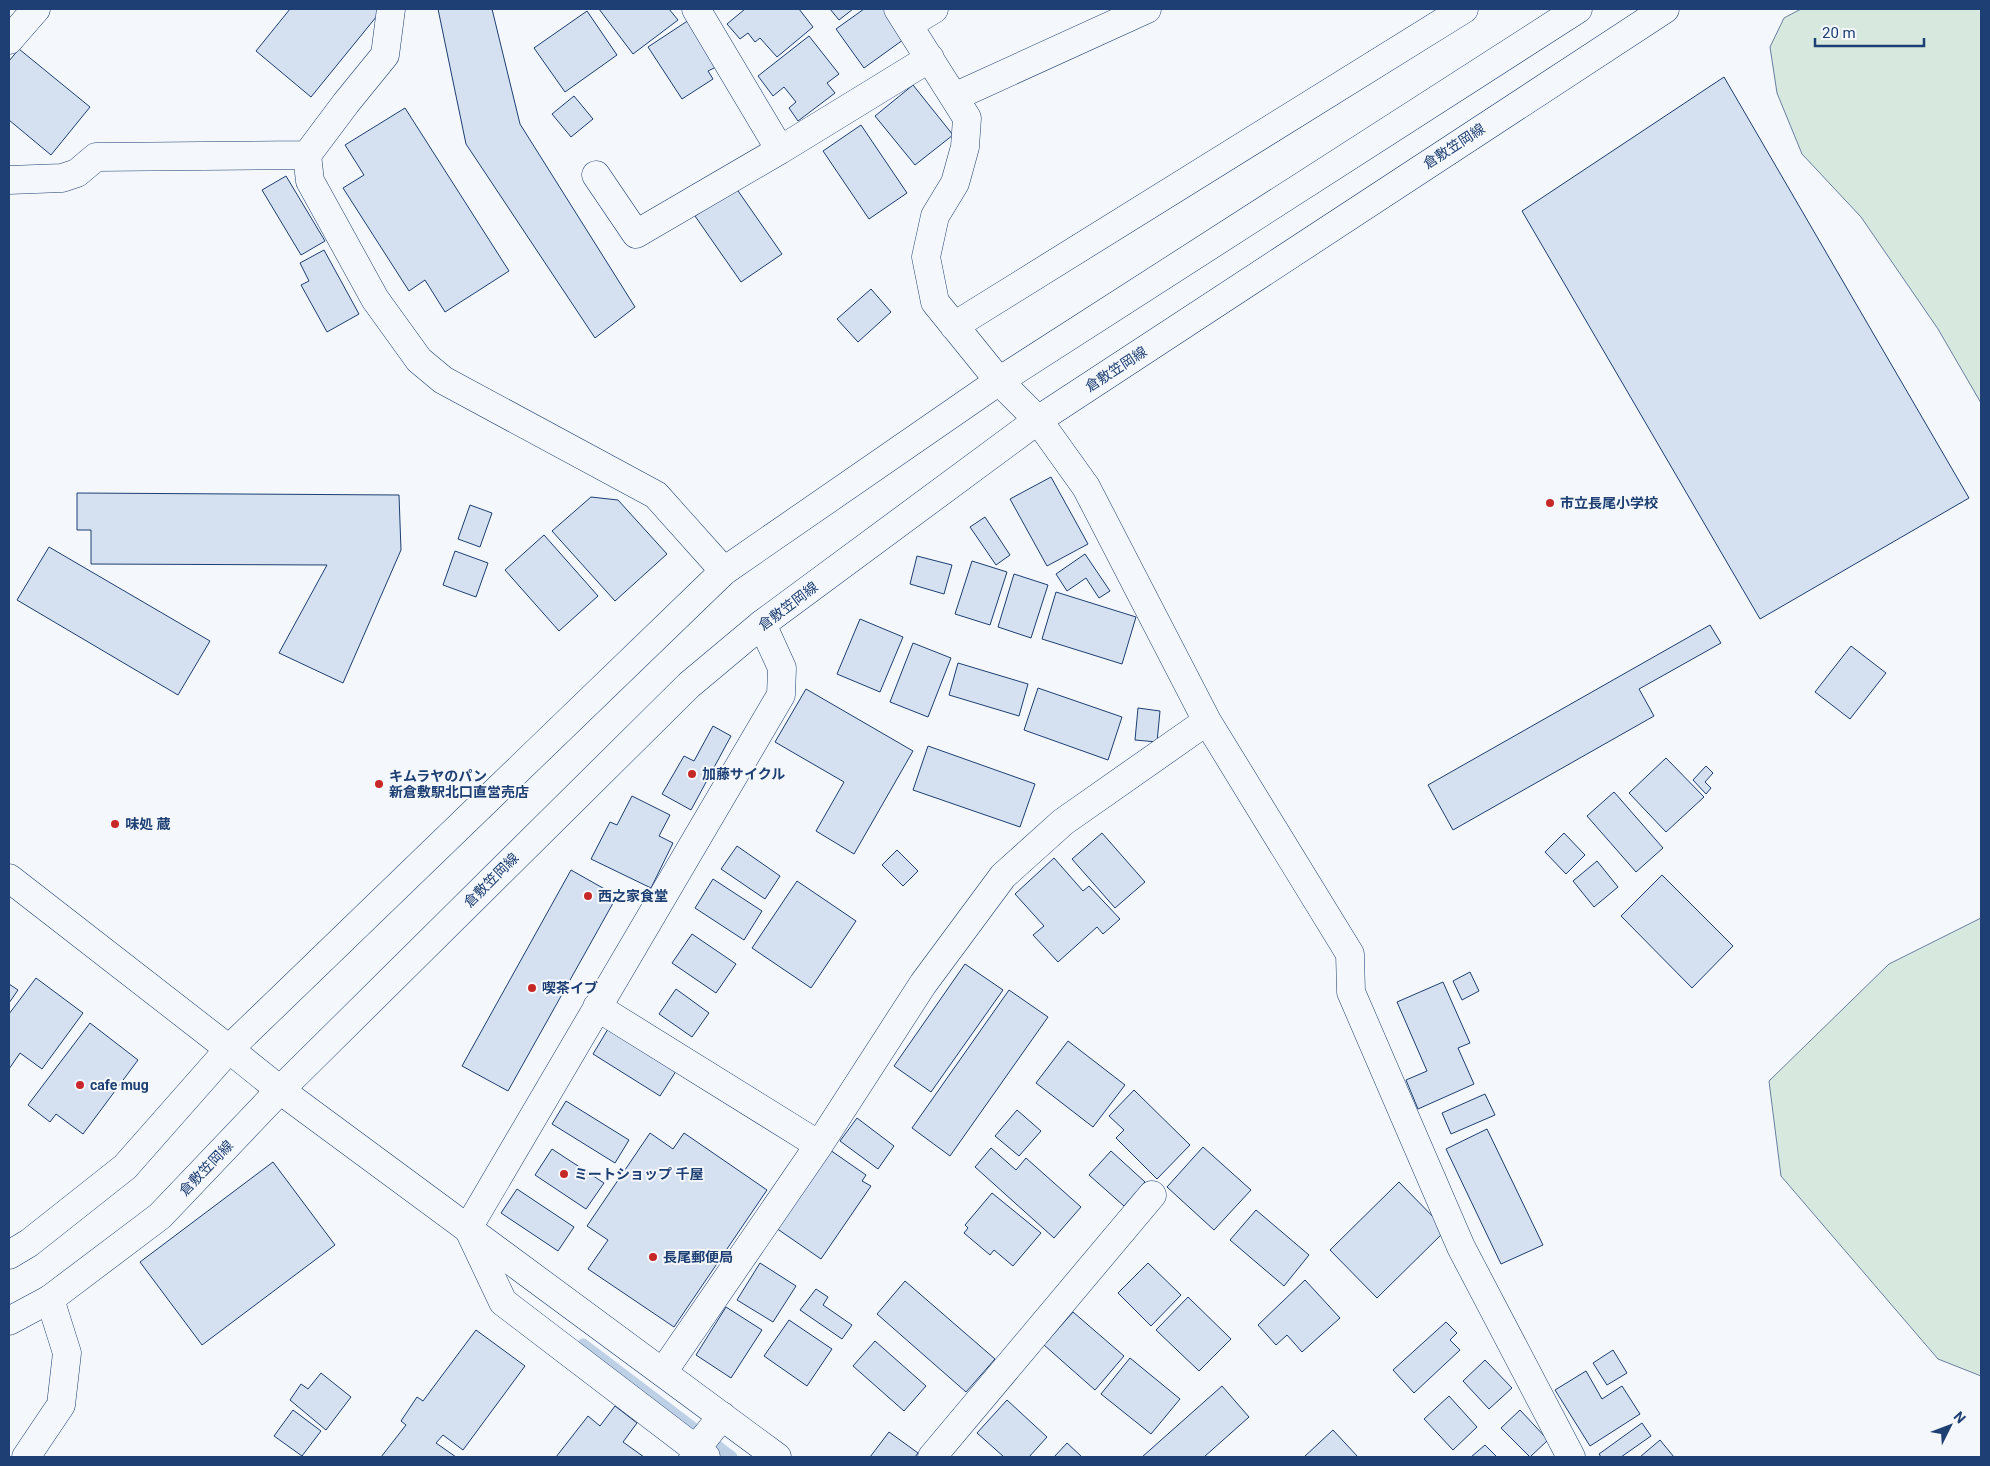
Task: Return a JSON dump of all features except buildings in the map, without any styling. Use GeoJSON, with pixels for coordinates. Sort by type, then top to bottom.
{"type":"FeatureCollection","features":[{"type":"Feature","properties":{"kind":"street"},"geometry":{"type":"LineString","coordinates":[[9,40],[36,9]]}},
{"type":"Feature","properties":{"kind":"street"},"geometry":{"type":"LineString","coordinates":[[392,9],[385,55],[307,155],[310,181],[374,299],[419,360],[443,380],[656,495],[724,571]]}},
{"type":"Feature","properties":{"kind":"street"},"geometry":{"type":"LineString","coordinates":[[696,9],[780,150]]}},
{"type":"Feature","properties":{"kind":"street"},"geometry":{"type":"LineString","coordinates":[[934,9],[903,17],[967,118],[965,147],[955,183],[935,216],[926,257],[935,302],[999,381],[1038,420],[1086,487],[1207,721],[1350,954],[1351,992],[1461,1247],[1572,1457]]}},
{"type":"Feature","properties":{"kind":"street"},"geometry":{"type":"LineString","coordinates":[[954,97],[1147,9]]}},
{"type":"Feature","properties":{"kind":"street"},"geometry":{"type":"LineString","coordinates":[[954,326],[1464,9]]}},
{"type":"Feature","properties":{"kind":"street","name":"倉敷笠岡線"},"geometry":{"type":"LineString","coordinates":[[9,1321],[50,1299],[160,1216],[280,1090],[689,684],[762,624],[1038,420],[1665,9]]}},
{"type":"Feature","properties":{"kind":"street"},"geometry":{"type":"LineString","coordinates":[[9,1255],[29,1243],[125,1167],[229,1049],[724,571],[999,381],[1568,11]]}},
{"type":"Feature","properties":{"kind":"street"},"geometry":{"type":"LineString","coordinates":[[596,175],[636,234],[780,150],[930,58]]}},
{"type":"Feature","properties":{"kind":"street"},"geometry":{"type":"LineString","coordinates":[[9,180],[62,178],[78,173],[96,157],[307,155]]}},
{"type":"Feature","properties":{"kind":"street"},"geometry":{"type":"LineString","coordinates":[[468,1228],[781,695],[782,668],[762,624]]}},
{"type":"Feature","properties":{"kind":"street"},"geometry":{"type":"LineString","coordinates":[[663,1372],[819,1144],[923,984],[1003,876],[1063,822],[1207,721]]}},
{"type":"Feature","properties":{"kind":"street"},"geometry":{"type":"LineString","coordinates":[[9,878],[280,1090],[663,1372],[705,1442]]}},
{"type":"Feature","properties":{"kind":"street"},"geometry":{"type":"LineString","coordinates":[[597,1007],[819,1144]]}},
{"type":"Feature","properties":{"kind":"street"},"geometry":{"type":"LineString","coordinates":[[932,1457],[1152,1195]]}},
{"type":"Feature","properties":{"kind":"street"},"geometry":{"type":"LineString","coordinates":[[468,1228],[504,1302],[705,1442],[777,1457]]}},
{"type":"Feature","properties":{"kind":"street"},"geometry":{"type":"LineString","coordinates":[[26,1457],[61,1405],[67,1354],[50,1299]]}},
{"type":"Feature","properties":{"kind":"shaded area"},"geometry":{"type":"Polygon","coordinates":[[[1801,9],[1981,9],[1981,403],[1938,329],[1861,217],[1802,154],[1777,93],[1770,47],[1784,18],[1801,9]]]}},
{"type":"Feature","properties":{"kind":"shaded area"},"geometry":{"type":"Polygon","coordinates":[[[1981,918],[1981,1376],[1938,1359],[1781,1176],[1769,1081],[1889,964],[1981,918]]]}},
{"type":"Feature","properties":{"kind":"waterway"},"geometry":{"type":"LineString","coordinates":[[583,1344],[732,1457]]}},
{"type":"Feature","properties":{"kind":"place","name":"市立長尾小学校"},"geometry":{"type":"Point","coordinates":[1550,503]}},
{"type":"Feature","properties":{"kind":"place","name":"加藤サイクル"},"geometry":{"type":"Point","coordinates":[692,774]}},
{"type":"Feature","properties":{"kind":"place","name":"キムラヤのパン 新倉敷駅北口直営売店"},"geometry":{"type":"Point","coordinates":[379,784]}},
{"type":"Feature","properties":{"kind":"place","name":"味処 蔵"},"geometry":{"type":"Point","coordinates":[115,824]}},
{"type":"Feature","properties":{"kind":"place","name":"西之家食堂"},"geometry":{"type":"Point","coordinates":[588,896]}},
{"type":"Feature","properties":{"kind":"place","name":"喫茶イブ"},"geometry":{"type":"Point","coordinates":[532,988]}},
{"type":"Feature","properties":{"kind":"place","name":"cafe mug"},"geometry":{"type":"Point","coordinates":[80,1085]}},
{"type":"Feature","properties":{"kind":"place","name":"ミートショップ 千屋"},"geometry":{"type":"Point","coordinates":[564,1174]}},
{"type":"Feature","properties":{"kind":"place","name":"長尾郵便局"},"geometry":{"type":"Point","coordinates":[653,1257]}}]}
